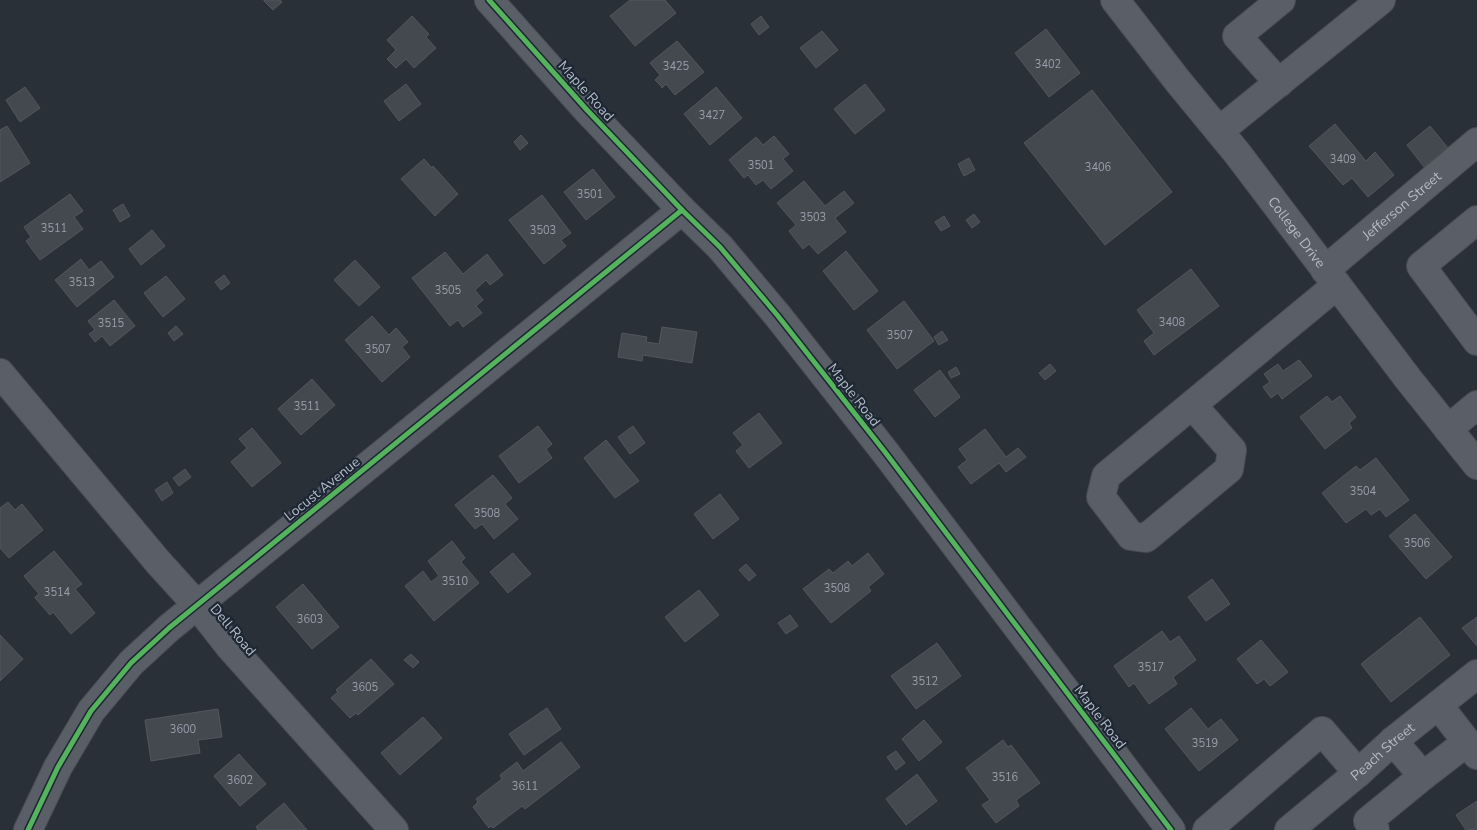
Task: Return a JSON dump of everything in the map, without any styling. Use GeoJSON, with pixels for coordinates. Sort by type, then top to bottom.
{"type":"FeatureCollection","features":[{"type":"Feature","properties":{"kind":"street","name":"Maple Road"},"geometry":{"type":"LineString","coordinates":[[489,0],[587,110],[720,247],[778,316],[884,452],[1171,830]]}},
{"type":"Feature","properties":{"kind":"street","name":"College Drive"},"geometry":{"type":"LineString","coordinates":[[1116,0],[1477,465]]}},
{"type":"Feature","properties":{"kind":"street"},"geometry":{"type":"LineString","coordinates":[[1279,83],[1237,36],[1281,0]]}},
{"type":"Feature","properties":{"kind":"street"},"geometry":{"type":"LineString","coordinates":[[1219,131],[1381,0]]}},
{"type":"Feature","properties":{"kind":"street","name":"Jefferson Street"},"geometry":{"type":"LineString","coordinates":[[1192,405],[1232,450],[1229,469],[1146,538],[1131,536],[1101,497],[1106,476],[1192,405],[1477,142]]}},
{"type":"Feature","properties":{"kind":"street","name":"Locust Avenue"},"geometry":{"type":"LineString","coordinates":[[28,830],[58,767],[91,711],[131,663],[169,628],[682,210]]}},
{"type":"Feature","properties":{"kind":"street"},"geometry":{"type":"LineString","coordinates":[[1477,220],[1421,266],[1477,341]]}},
{"type":"Feature","properties":{"kind":"street","name":"Dell Road"},"geometry":{"type":"LineString","coordinates":[[0,373],[230,646],[394,830]]}},
{"type":"Feature","properties":{"kind":"street"},"geometry":{"type":"LineString","coordinates":[[1448,429],[1477,405]]}},
{"type":"Feature","properties":{"kind":"street","name":"Peach Street"},"geometry":{"type":"LineString","coordinates":[[1289,830],[1358,773],[1393,741],[1477,674]]}},
{"type":"Feature","properties":{"kind":"street"},"geometry":{"type":"LineString","coordinates":[[1375,830],[1368,822],[1424,776],[1472,748],[1439,706]]}},
{"type":"Feature","properties":{"kind":"street"},"geometry":{"type":"LineString","coordinates":[[1207,830],[1322,731],[1358,773]]}},
{"type":"Feature","properties":{"kind":"street"},"geometry":{"type":"LineString","coordinates":[[1393,741],[1424,776]]}},
{"type":"Feature","properties":{"kind":"building"},"geometry":{"type":"Polygon","coordinates":[[[264,0],[280,0],[282,2],[273,10],[264,0]]]}},
{"type":"Feature","properties":{"kind":"building"},"geometry":{"type":"Polygon","coordinates":[[[630,0],[665,0],[676,13],[635,46],[610,16],[630,0]]]}},
{"type":"Feature","properties":{"kind":"building"},"geometry":{"type":"Polygon","coordinates":[[[412,16],[429,34],[426,37],[436,48],[414,68],[406,59],[396,68],[387,59],[396,50],[387,40],[412,16]]]}},
{"type":"Feature","properties":{"kind":"building"},"geometry":{"type":"Polygon","coordinates":[[[761,16],[769,27],[759,35],[751,24],[761,16]]]}},
{"type":"Feature","properties":{"kind":"building"},"geometry":{"type":"Polygon","coordinates":[[[1046,29],[1080,73],[1049,97],[1015,53],[1046,29]]]}},
{"type":"Feature","properties":{"kind":"building"},"geometry":{"type":"Polygon","coordinates":[[[822,31],[838,50],[816,68],[800,48],[822,31]]]}},
{"type":"Feature","properties":{"kind":"building"},"geometry":{"type":"Polygon","coordinates":[[[677,41],[704,72],[675,95],[666,84],[662,88],[655,80],[660,75],[650,63],[677,41]]]}},
{"type":"Feature","properties":{"kind":"building"},"geometry":{"type":"Polygon","coordinates":[[[406,84],[421,104],[399,121],[384,101],[406,84]]]}},
{"type":"Feature","properties":{"kind":"building"},"geometry":{"type":"Polygon","coordinates":[[[865,84],[885,110],[855,134],[834,109],[865,84]]]}},
{"type":"Feature","properties":{"kind":"building"},"geometry":{"type":"Polygon","coordinates":[[[25,87],[40,108],[20,122],[6,100],[25,87]]]}},
{"type":"Feature","properties":{"kind":"building"},"geometry":{"type":"Polygon","coordinates":[[[716,87],[742,118],[710,145],[684,114],[716,87]]]}},
{"type":"Feature","properties":{"kind":"building"},"geometry":{"type":"Polygon","coordinates":[[[1092,90],[1172,192],[1105,245],[1024,143],[1092,90]]]}},
{"type":"Feature","properties":{"kind":"building"},"geometry":{"type":"Polygon","coordinates":[[[1335,124],[1366,161],[1375,152],[1394,175],[1368,197],[1352,178],[1343,185],[1309,146],[1335,124]]]}},
{"type":"Feature","properties":{"kind":"building"},"geometry":{"type":"Polygon","coordinates":[[[7,126],[30,163],[0,182],[0,130],[7,126]]]}},
{"type":"Feature","properties":{"kind":"building"},"geometry":{"type":"Polygon","coordinates":[[[1430,126],[1448,148],[1424,167],[1407,145],[1430,126]]]}},
{"type":"Feature","properties":{"kind":"building"},"geometry":{"type":"Polygon","coordinates":[[[521,135],[528,143],[520,150],[514,142],[521,135]]]}},
{"type":"Feature","properties":{"kind":"building"},"geometry":{"type":"Polygon","coordinates":[[[774,136],[789,154],[783,159],[793,171],[771,189],[763,180],[756,185],[748,175],[744,178],[729,160],[756,137],[763,145],[774,136]]]}},
{"type":"Feature","properties":{"kind":"building"},"geometry":{"type":"Polygon","coordinates":[[[969,158],[975,170],[964,176],[958,164],[969,158]]]}},
{"type":"Feature","properties":{"kind":"building"},"geometry":{"type":"Polygon","coordinates":[[[424,159],[432,168],[433,166],[458,194],[435,216],[401,179],[424,159]]]}},
{"type":"Feature","properties":{"kind":"building"},"geometry":{"type":"Polygon","coordinates":[[[593,169],[615,197],[586,220],[564,192],[593,169]]]}},
{"type":"Feature","properties":{"kind":"building"},"geometry":{"type":"Polygon","coordinates":[[[804,181],[825,206],[844,191],[854,203],[835,218],[846,232],[818,254],[809,244],[803,249],[789,231],[796,225],[777,203],[804,181]]]}},
{"type":"Feature","properties":{"kind":"building"},"geometry":{"type":"Polygon","coordinates":[[[70,194],[83,211],[74,217],[83,229],[40,260],[26,241],[31,237],[24,227],[70,194]]]}},
{"type":"Feature","properties":{"kind":"building"},"geometry":{"type":"Polygon","coordinates":[[[542,195],[571,233],[561,240],[566,246],[544,264],[509,220],[542,195]]]}},
{"type":"Feature","properties":{"kind":"building"},"geometry":{"type":"Polygon","coordinates":[[[123,204],[130,216],[120,222],[113,210],[123,204]]]}},
{"type":"Feature","properties":{"kind":"building"},"geometry":{"type":"Polygon","coordinates":[[[974,214],[980,222],[972,228],[966,220],[974,214]]]}},
{"type":"Feature","properties":{"kind":"building"},"geometry":{"type":"Polygon","coordinates":[[[944,216],[950,226],[941,231],[935,222],[944,216]]]}},
{"type":"Feature","properties":{"kind":"building"},"geometry":{"type":"Polygon","coordinates":[[[152,230],[165,246],[141,265],[129,249],[152,230]]]}},
{"type":"Feature","properties":{"kind":"building"},"geometry":{"type":"Polygon","coordinates":[[[846,251],[878,291],[854,310],[823,271],[846,251]]]}},
{"type":"Feature","properties":{"kind":"building"},"geometry":{"type":"Polygon","coordinates":[[[445,252],[463,274],[487,254],[503,275],[490,285],[486,280],[475,290],[483,300],[476,306],[482,313],[463,327],[458,320],[450,326],[412,278],[445,252]]]}},
{"type":"Feature","properties":{"kind":"building"},"geometry":{"type":"Polygon","coordinates":[[[81,259],[89,270],[101,261],[114,277],[77,307],[55,280],[81,259]]]}},
{"type":"Feature","properties":{"kind":"building"},"geometry":{"type":"Polygon","coordinates":[[[355,260],[380,287],[359,306],[334,280],[355,260]]]}},
{"type":"Feature","properties":{"kind":"building"},"geometry":{"type":"Polygon","coordinates":[[[1191,269],[1219,306],[1154,355],[1144,341],[1154,333],[1137,310],[1191,269]]]}},
{"type":"Feature","properties":{"kind":"building"},"geometry":{"type":"Polygon","coordinates":[[[224,275],[230,283],[221,290],[215,282],[224,275]]]}},
{"type":"Feature","properties":{"kind":"building"},"geometry":{"type":"Polygon","coordinates":[[[166,276],[185,299],[163,317],[144,293],[166,276]]]}},
{"type":"Feature","properties":{"kind":"building"},"geometry":{"type":"Polygon","coordinates":[[[114,300],[135,326],[110,346],[102,336],[95,342],[89,334],[95,330],[88,321],[114,300]]]}},
{"type":"Feature","properties":{"kind":"building"},"geometry":{"type":"Polygon","coordinates":[[[904,301],[934,341],[897,369],[867,330],[904,301]]]}},
{"type":"Feature","properties":{"kind":"building"},"geometry":{"type":"Polygon","coordinates":[[[372,316],[389,335],[396,328],[408,342],[402,347],[410,357],[382,382],[345,340],[372,316]]]}},
{"type":"Feature","properties":{"kind":"building"},"geometry":{"type":"Polygon","coordinates":[[[176,326],[183,334],[174,341],[168,333],[176,326]]]}},
{"type":"Feature","properties":{"kind":"building"},"geometry":{"type":"Polygon","coordinates":[[[662,327],[697,332],[692,363],[643,355],[642,361],[618,357],[622,333],[647,337],[646,342],[659,344],[662,327]]]}},
{"type":"Feature","properties":{"kind":"building"},"geometry":{"type":"Polygon","coordinates":[[[942,331],[948,340],[939,345],[934,337],[942,331]]]}},
{"type":"Feature","properties":{"kind":"building"},"geometry":{"type":"Polygon","coordinates":[[[1299,360],[1312,376],[1282,399],[1278,393],[1271,398],[1263,387],[1270,382],[1264,374],[1278,364],[1283,371],[1299,360]]]}},
{"type":"Feature","properties":{"kind":"building"},"geometry":{"type":"Polygon","coordinates":[[[1050,364],[1056,371],[1045,380],[1039,373],[1050,364]]]}},
{"type":"Feature","properties":{"kind":"building"},"geometry":{"type":"Polygon","coordinates":[[[956,367],[960,374],[951,378],[948,372],[956,367]]]}},
{"type":"Feature","properties":{"kind":"building"},"geometry":{"type":"Polygon","coordinates":[[[940,370],[960,397],[935,417],[914,390],[940,370]]]}},
{"type":"Feature","properties":{"kind":"building"},"geometry":{"type":"Polygon","coordinates":[[[312,379],[335,405],[301,435],[278,409],[312,379]]]}},
{"type":"Feature","properties":{"kind":"building"},"geometry":{"type":"Polygon","coordinates":[[[1327,396],[1332,402],[1340,396],[1356,417],[1349,423],[1352,428],[1325,449],[1300,417],[1327,396]]]}},
{"type":"Feature","properties":{"kind":"building"},"geometry":{"type":"Polygon","coordinates":[[[759,413],[782,443],[749,468],[736,451],[743,445],[733,433],[759,413]]]}},
{"type":"Feature","properties":{"kind":"building"},"geometry":{"type":"Polygon","coordinates":[[[538,426],[552,444],[546,449],[552,458],[519,483],[499,456],[538,426]]]}},
{"type":"Feature","properties":{"kind":"building"},"geometry":{"type":"Polygon","coordinates":[[[633,426],[645,443],[630,454],[618,437],[633,426]]]}},
{"type":"Feature","properties":{"kind":"building"},"geometry":{"type":"Polygon","coordinates":[[[252,428],[281,463],[252,487],[231,462],[247,448],[239,439],[252,428]]]}},
{"type":"Feature","properties":{"kind":"building"},"geometry":{"type":"Polygon","coordinates":[[[985,429],[1006,457],[1018,448],[1026,457],[1006,472],[999,463],[971,484],[958,467],[967,460],[959,449],[985,429]]]}},
{"type":"Feature","properties":{"kind":"building"},"geometry":{"type":"Polygon","coordinates":[[[606,440],[639,481],[615,498],[584,458],[606,440]]]}},
{"type":"Feature","properties":{"kind":"building"},"geometry":{"type":"Polygon","coordinates":[[[1376,458],[1409,500],[1386,517],[1380,509],[1371,515],[1366,509],[1346,523],[1322,493],[1356,466],[1360,470],[1376,458]]]}},
{"type":"Feature","properties":{"kind":"building"},"geometry":{"type":"Polygon","coordinates":[[[185,469],[191,477],[179,486],[173,478],[185,469]]]}},
{"type":"Feature","properties":{"kind":"building"},"geometry":{"type":"Polygon","coordinates":[[[493,475],[512,498],[505,504],[518,519],[494,539],[482,524],[475,529],[455,505],[493,475]]]}},
{"type":"Feature","properties":{"kind":"building"},"geometry":{"type":"Polygon","coordinates":[[[167,482],[173,493],[162,501],[155,490],[167,482]]]}},
{"type":"Feature","properties":{"kind":"building"},"geometry":{"type":"Polygon","coordinates":[[[720,494],[739,519],[713,539],[694,514],[720,494]]]}},
{"type":"Feature","properties":{"kind":"building"},"geometry":{"type":"Polygon","coordinates":[[[8,502],[15,510],[22,504],[43,530],[9,558],[0,548],[0,508],[8,502]]]}},
{"type":"Feature","properties":{"kind":"building"},"geometry":{"type":"Polygon","coordinates":[[[1415,514],[1452,557],[1426,579],[1389,536],[1415,514]]]}},
{"type":"Feature","properties":{"kind":"building"},"geometry":{"type":"Polygon","coordinates":[[[452,541],[465,558],[461,562],[479,583],[434,621],[405,586],[423,571],[431,582],[439,576],[428,561],[452,541]]]}},
{"type":"Feature","properties":{"kind":"building"},"geometry":{"type":"Polygon","coordinates":[[[54,551],[82,584],[75,589],[95,613],[71,634],[53,612],[50,615],[36,599],[35,597],[39,594],[24,576],[54,551]]]}},
{"type":"Feature","properties":{"kind":"building"},"geometry":{"type":"Polygon","coordinates":[[[513,553],[531,574],[508,593],[490,572],[513,553]]]}},
{"type":"Feature","properties":{"kind":"building"},"geometry":{"type":"Polygon","coordinates":[[[868,553],[884,574],[868,587],[871,591],[831,623],[803,589],[829,569],[833,573],[848,561],[852,566],[868,553]]]}},
{"type":"Feature","properties":{"kind":"building"},"geometry":{"type":"Polygon","coordinates":[[[746,564],[756,575],[749,581],[739,570],[746,564]]]}},
{"type":"Feature","properties":{"kind":"building"},"geometry":{"type":"Polygon","coordinates":[[[1212,579],[1230,604],[1206,621],[1188,597],[1212,579]]]}},
{"type":"Feature","properties":{"kind":"building"},"geometry":{"type":"Polygon","coordinates":[[[303,584],[339,627],[312,649],[276,607],[303,584]]]}},
{"type":"Feature","properties":{"kind":"building"},"geometry":{"type":"Polygon","coordinates":[[[699,590],[719,615],[685,642],[665,617],[699,590]]]}},
{"type":"Feature","properties":{"kind":"building"},"geometry":{"type":"Polygon","coordinates":[[[790,615],[798,626],[786,634],[778,623],[790,615]]]}},
{"type":"Feature","properties":{"kind":"building"},"geometry":{"type":"Polygon","coordinates":[[[1420,617],[1450,655],[1391,702],[1361,664],[1420,617]]]}},
{"type":"Feature","properties":{"kind":"building"},"geometry":{"type":"Polygon","coordinates":[[[1477,617],[1477,646],[1462,628],[1477,617]]]}},
{"type":"Feature","properties":{"kind":"building"},"geometry":{"type":"Polygon","coordinates":[[[1162,631],[1170,642],[1179,636],[1196,660],[1173,677],[1177,684],[1149,704],[1134,683],[1129,687],[1114,666],[1162,631]]]}},
{"type":"Feature","properties":{"kind":"building"},"geometry":{"type":"Polygon","coordinates":[[[0,635],[23,659],[0,681],[0,635]]]}},
{"type":"Feature","properties":{"kind":"building"},"geometry":{"type":"Polygon","coordinates":[[[1261,640],[1288,672],[1270,686],[1264,679],[1257,684],[1237,659],[1261,640]]]}},
{"type":"Feature","properties":{"kind":"building"},"geometry":{"type":"Polygon","coordinates":[[[937,643],[961,676],[916,709],[891,676],[937,643]]]}},
{"type":"Feature","properties":{"kind":"building"},"geometry":{"type":"Polygon","coordinates":[[[411,654],[419,662],[413,668],[404,660],[411,654]]]}},
{"type":"Feature","properties":{"kind":"building"},"geometry":{"type":"Polygon","coordinates":[[[371,659],[394,684],[358,715],[356,713],[350,718],[331,698],[338,692],[336,690],[371,659]]]}},
{"type":"Feature","properties":{"kind":"building"},"geometry":{"type":"Polygon","coordinates":[[[547,708],[561,729],[524,755],[509,734],[547,708]]]}},
{"type":"Feature","properties":{"kind":"building"},"geometry":{"type":"Polygon","coordinates":[[[1191,708],[1208,729],[1221,719],[1238,740],[1199,771],[1165,729],[1191,708]]]}},
{"type":"Feature","properties":{"kind":"building"},"geometry":{"type":"Polygon","coordinates":[[[218,709],[222,737],[198,740],[200,753],[151,761],[145,720],[218,709]]]}},
{"type":"Feature","properties":{"kind":"building"},"geometry":{"type":"Polygon","coordinates":[[[423,717],[442,738],[400,775],[381,753],[423,717]]]}},
{"type":"Feature","properties":{"kind":"building"},"geometry":{"type":"Polygon","coordinates":[[[924,720],[942,742],[919,761],[902,739],[924,720]]]}},
{"type":"Feature","properties":{"kind":"building"},"geometry":{"type":"Polygon","coordinates":[[[1003,740],[1008,747],[1011,745],[1040,783],[1016,800],[1019,806],[996,823],[982,805],[990,800],[966,768],[1003,740]]]}},
{"type":"Feature","properties":{"kind":"building"},"geometry":{"type":"Polygon","coordinates":[[[561,742],[580,767],[525,809],[522,806],[493,828],[491,826],[489,828],[473,807],[478,802],[476,799],[502,779],[500,775],[517,762],[523,771],[561,742]]]}},
{"type":"Feature","properties":{"kind":"building"},"geometry":{"type":"Polygon","coordinates":[[[896,751],[905,763],[896,770],[887,757],[896,751]]]}},
{"type":"Feature","properties":{"kind":"building"},"geometry":{"type":"Polygon","coordinates":[[[239,754],[266,784],[240,806],[214,776],[239,754]]]}},
{"type":"Feature","properties":{"kind":"building"},"geometry":{"type":"Polygon","coordinates":[[[917,774],[937,801],[906,825],[886,799],[917,774]]]}},
{"type":"Feature","properties":{"kind":"building"},"geometry":{"type":"Polygon","coordinates":[[[1477,801],[1477,829],[1466,830],[1456,815],[1477,801]]]}},
{"type":"Feature","properties":{"kind":"building"},"geometry":{"type":"Polygon","coordinates":[[[284,803],[307,830],[258,830],[256,827],[284,803]]]}},
{"type":"Feature","properties":{"kind":"cycle path"},"geometry":{"type":"LineString","coordinates":[[489,0],[587,110],[720,247],[778,316],[885,452],[1171,830]]}},
{"type":"Feature","properties":{"kind":"cycle path"},"geometry":{"type":"LineString","coordinates":[[28,830],[58,767],[91,711],[131,663],[169,628],[682,210]]}}]}
